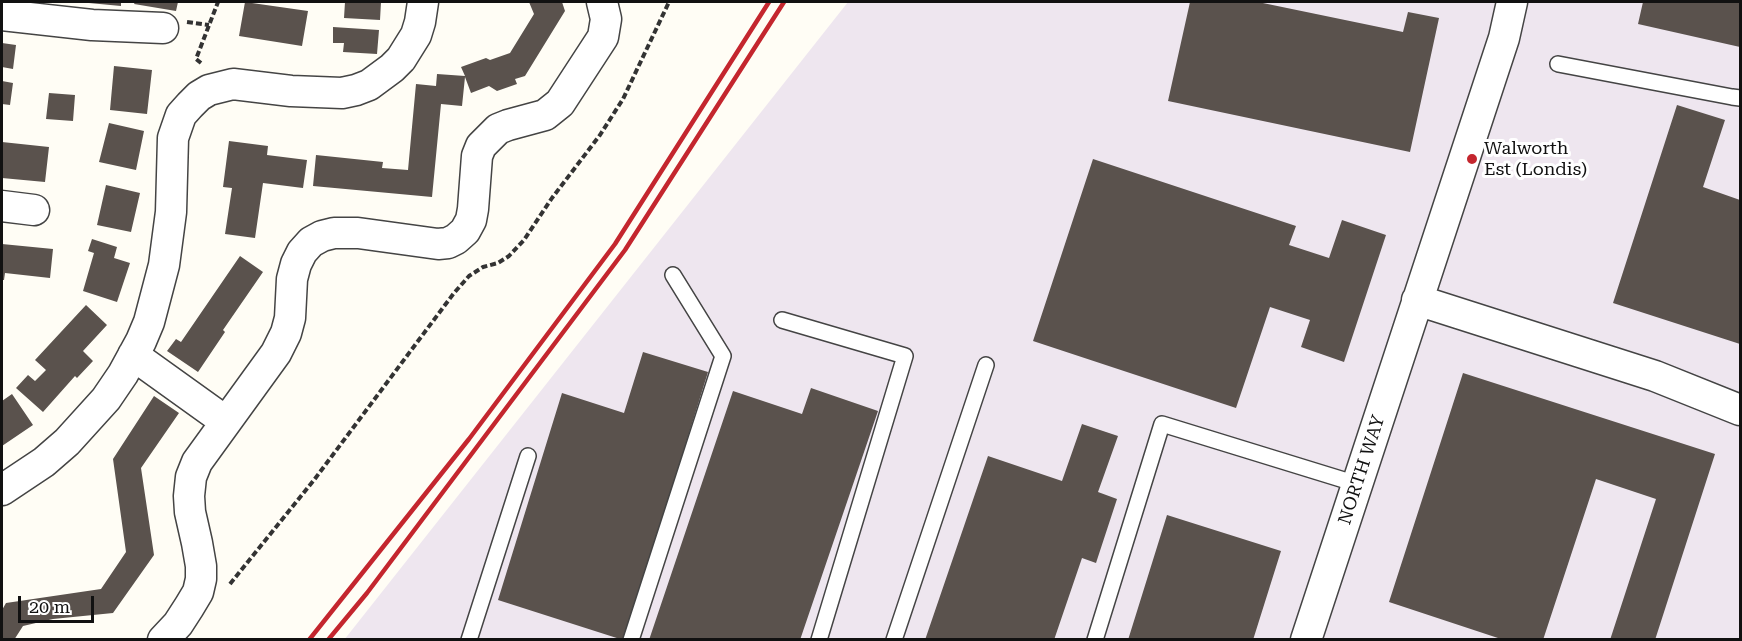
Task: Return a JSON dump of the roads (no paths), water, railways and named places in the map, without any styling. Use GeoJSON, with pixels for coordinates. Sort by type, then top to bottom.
{"type":"FeatureCollection","features":[{"type":"Feature","properties":{"kind":"street"},"geometry":{"type":"LineString","coordinates":[[2,490],[35,469],[67,442],[106,399],[123,374],[149,322],[164,265],[171,212],[173,138],[181,115],[199,96],[209,90],[229,85],[342,93],[369,85],[401,59],[416,35],[423,2]]}},
{"type":"Feature","properties":{"kind":"street"},"geometry":{"type":"LineString","coordinates":[[163,639],[178,624],[198,592],[201,579],[201,566],[190,512],[191,477],[197,462],[276,352],[290,318],[292,279],[302,252],[311,242],[334,233],[358,233],[438,244],[456,239],[465,231],[471,220],[476,162],[481,146],[498,129],[508,124],[545,115],[560,103],[603,37],[606,19],[602,2]]}},
{"type":"Feature","properties":{"kind":"street","name":"NORTH WAY"},"geometry":{"type":"LineString","coordinates":[[1306,639],[1504,38],[1512,2]]}},
{"type":"Feature","properties":{"kind":"street"},"geometry":{"type":"LineString","coordinates":[[2,15],[92,25],[164,28]]}},
{"type":"Feature","properties":{"kind":"street"},"geometry":{"type":"LineString","coordinates":[[2,206],[34,210]]}},
{"type":"Feature","properties":{"kind":"street"},"geometry":{"type":"LineString","coordinates":[[1417,300],[1655,376],[1740,411]]}},
{"type":"Feature","properties":{"kind":"street"},"geometry":{"type":"LineString","coordinates":[[133,355],[225,421]]}},
{"type":"Feature","properties":{"kind":"lane"},"geometry":{"type":"LineString","coordinates":[[1558,64],[1740,98]]}},
{"type":"Feature","properties":{"kind":"lane"},"geometry":{"type":"LineString","coordinates":[[631,639],[723,356],[673,275]]}},
{"type":"Feature","properties":{"kind":"lane"},"geometry":{"type":"LineString","coordinates":[[782,320],[905,356],[819,639]]}},
{"type":"Feature","properties":{"kind":"lane"},"geometry":{"type":"LineString","coordinates":[[894,639],[986,364]]}},
{"type":"Feature","properties":{"kind":"lane"},"geometry":{"type":"LineString","coordinates":[[1095,639],[1162,424],[1357,484]]}},
{"type":"Feature","properties":{"kind":"lane"},"geometry":{"type":"LineString","coordinates":[[469,639],[528,456]]}},
{"type":"Feature","properties":{"kind":"railway"},"geometry":{"type":"LineString","coordinates":[[309,640],[469,439],[615,244],[769,2]]}},
{"type":"Feature","properties":{"kind":"railway"},"geometry":{"type":"LineString","coordinates":[[328,640],[367,593],[625,250],[784,2]]}},
{"type":"Feature","properties":{"kind":"place","name":"Walworth Est (Londis)"},"geometry":{"type":"Point","coordinates":[1472,159]}}]}
